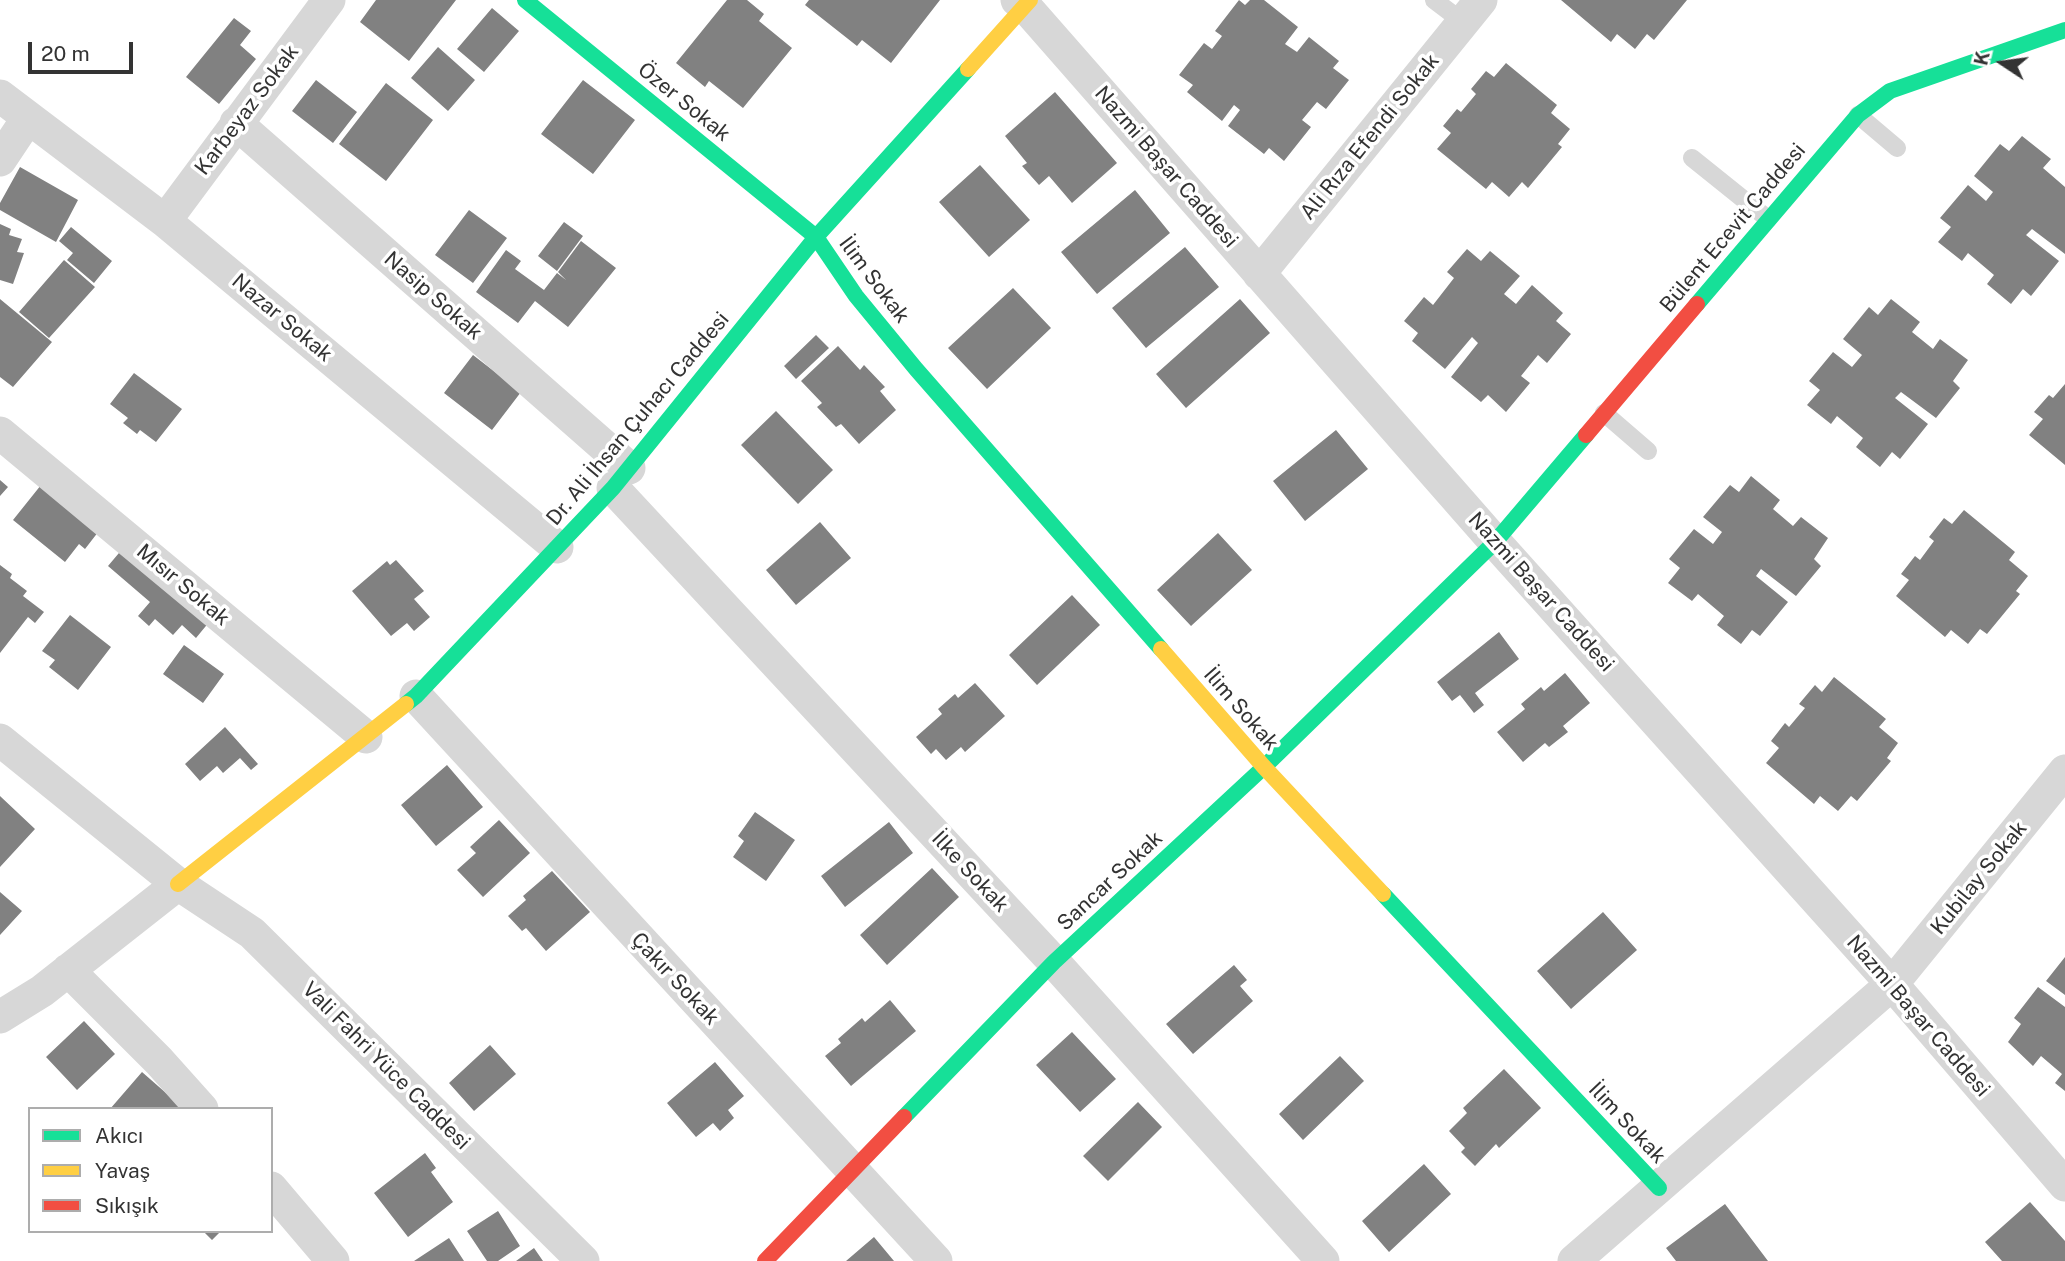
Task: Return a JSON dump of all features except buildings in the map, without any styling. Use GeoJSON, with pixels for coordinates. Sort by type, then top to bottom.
{"type":"FeatureCollection","features":[{"type":"Feature","properties":{"kind":"street","name":"Karbeyaz Sokak"},"geometry":{"type":"LineString","coordinates":[[165,221],[329,0]]}},
{"type":"Feature","properties":{"kind":"street","name":"Özer Sokak"},"geometry":{"type":"LineString","coordinates":[[525,0],[816,237]]}},
{"type":"Feature","properties":{"kind":"street","name":"Dr. Ali İhsan Çuhacı Caddesi"},"geometry":{"type":"LineString","coordinates":[[178,884],[416,696],[621,478],[816,237],[1024,2]]}},
{"type":"Feature","properties":{"kind":"street","name":"Nazmi Başar Caddesi"},"geometry":{"type":"LineString","coordinates":[[1024,2],[1259,274],[1495,542],[1892,984],[2065,1185]]}},
{"type":"Feature","properties":{"kind":"street","name":"Ali Rıza Efendi Sokak"},"geometry":{"type":"LineString","coordinates":[[1259,274],[1472,11]]}},
{"type":"Feature","properties":{"kind":"street","name":"Bülent Ecevit Caddesi"},"geometry":{"type":"LineString","coordinates":[[1495,542],[1858,115],[1890,92],[1910,83],[2065,30]]}},
{"type":"Feature","properties":{"kind":"street","name":"Nazar Sokak"},"geometry":{"type":"LineString","coordinates":[[0,96],[165,221],[557,547]]}},
{"type":"Feature","properties":{"kind":"street"},"geometry":{"type":"LineString","coordinates":[[0,160],[29,118]]}},
{"type":"Feature","properties":{"kind":"street","name":"Nasip Sokak"},"geometry":{"type":"LineString","coordinates":[[236,123],[621,478]]}},
{"type":"Feature","properties":{"kind":"street","name":"İlim Sokak"},"geometry":{"type":"LineString","coordinates":[[816,237],[856,296],[916,369],[1264,767],[1659,1188]]}},
{"type":"Feature","properties":{"kind":"street","name":"Mısır Sokak"},"geometry":{"type":"LineString","coordinates":[[0,433],[366,737]]}},
{"type":"Feature","properties":{"kind":"street","name":"İlke Sokak"},"geometry":{"type":"LineString","coordinates":[[621,478],[1322,1261]]}},
{"type":"Feature","properties":{"kind":"street","name":"Sancar Sokak"},"geometry":{"type":"LineString","coordinates":[[765,1261],[1054,962],[1264,767],[1495,542]]}},
{"type":"Feature","properties":{"kind":"street","name":"Çakır Sokak"},"geometry":{"type":"LineString","coordinates":[[416,696],[936,1261]]}},
{"type":"Feature","properties":{"kind":"street","name":"Vali Fahri Yüce Caddesi"},"geometry":{"type":"LineString","coordinates":[[0,740],[178,884],[252,933],[583,1261]]}},
{"type":"Feature","properties":{"kind":"street","name":"Kubilay Sokak"},"geometry":{"type":"LineString","coordinates":[[1574,1261],[1892,984],[2065,771]]}},
{"type":"Feature","properties":{"kind":"street"},"geometry":{"type":"LineString","coordinates":[[0,1017],[42,991],[178,884]]}},
{"type":"Feature","properties":{"kind":"street"},"geometry":{"type":"LineString","coordinates":[[68,970],[159,1061],[200,1107]]}},
{"type":"Feature","properties":{"kind":"street"},"geometry":{"type":"LineString","coordinates":[[273,1190],[333,1261]]}},
{"type":"Feature","properties":{"kind":"lane"},"geometry":{"type":"LineString","coordinates":[[1434,0],[1472,11]]}},
{"type":"Feature","properties":{"kind":"lane"},"geometry":{"type":"LineString","coordinates":[[1858,115],[1897,148]]}},
{"type":"Feature","properties":{"kind":"lane"},"geometry":{"type":"LineString","coordinates":[[1692,158],[1768,219]]}},
{"type":"Feature","properties":{"kind":"lane"},"geometry":{"type":"LineString","coordinates":[[1604,413],[1648,451]]}},
{"type":"Feature","properties":{"kind":"traffic: fast"},"geometry":{"type":"LineString","coordinates":[[525,0],[816,237],[856,296],[916,369],[1161,649]]}},
{"type":"Feature","properties":{"kind":"traffic: fast"},"geometry":{"type":"LineString","coordinates":[[1697,304],[1858,115],[1890,91],[2065,30]]}},
{"type":"Feature","properties":{"kind":"traffic: fast"},"geometry":{"type":"LineString","coordinates":[[406,704],[613,488],[816,237],[968,69]]}},
{"type":"Feature","properties":{"kind":"traffic: fast"},"geometry":{"type":"LineString","coordinates":[[904,1117],[1054,962],[1264,767],[1495,542],[1586,435]]}},
{"type":"Feature","properties":{"kind":"traffic: fast"},"geometry":{"type":"LineString","coordinates":[[1383,894],[1659,1188]]}},
{"type":"Feature","properties":{"kind":"traffic: slow"},"geometry":{"type":"LineString","coordinates":[[968,69],[1030,0]]}},
{"type":"Feature","properties":{"kind":"traffic: slow"},"geometry":{"type":"LineString","coordinates":[[1161,649],[1264,767],[1383,894]]}},
{"type":"Feature","properties":{"kind":"traffic: slow"},"geometry":{"type":"LineString","coordinates":[[178,884],[406,704]]}},
{"type":"Feature","properties":{"kind":"traffic: jam"},"geometry":{"type":"LineString","coordinates":[[1586,435],[1697,304]]}},
{"type":"Feature","properties":{"kind":"traffic: jam"},"geometry":{"type":"LineString","coordinates":[[765,1261],[904,1117]]}}]}
